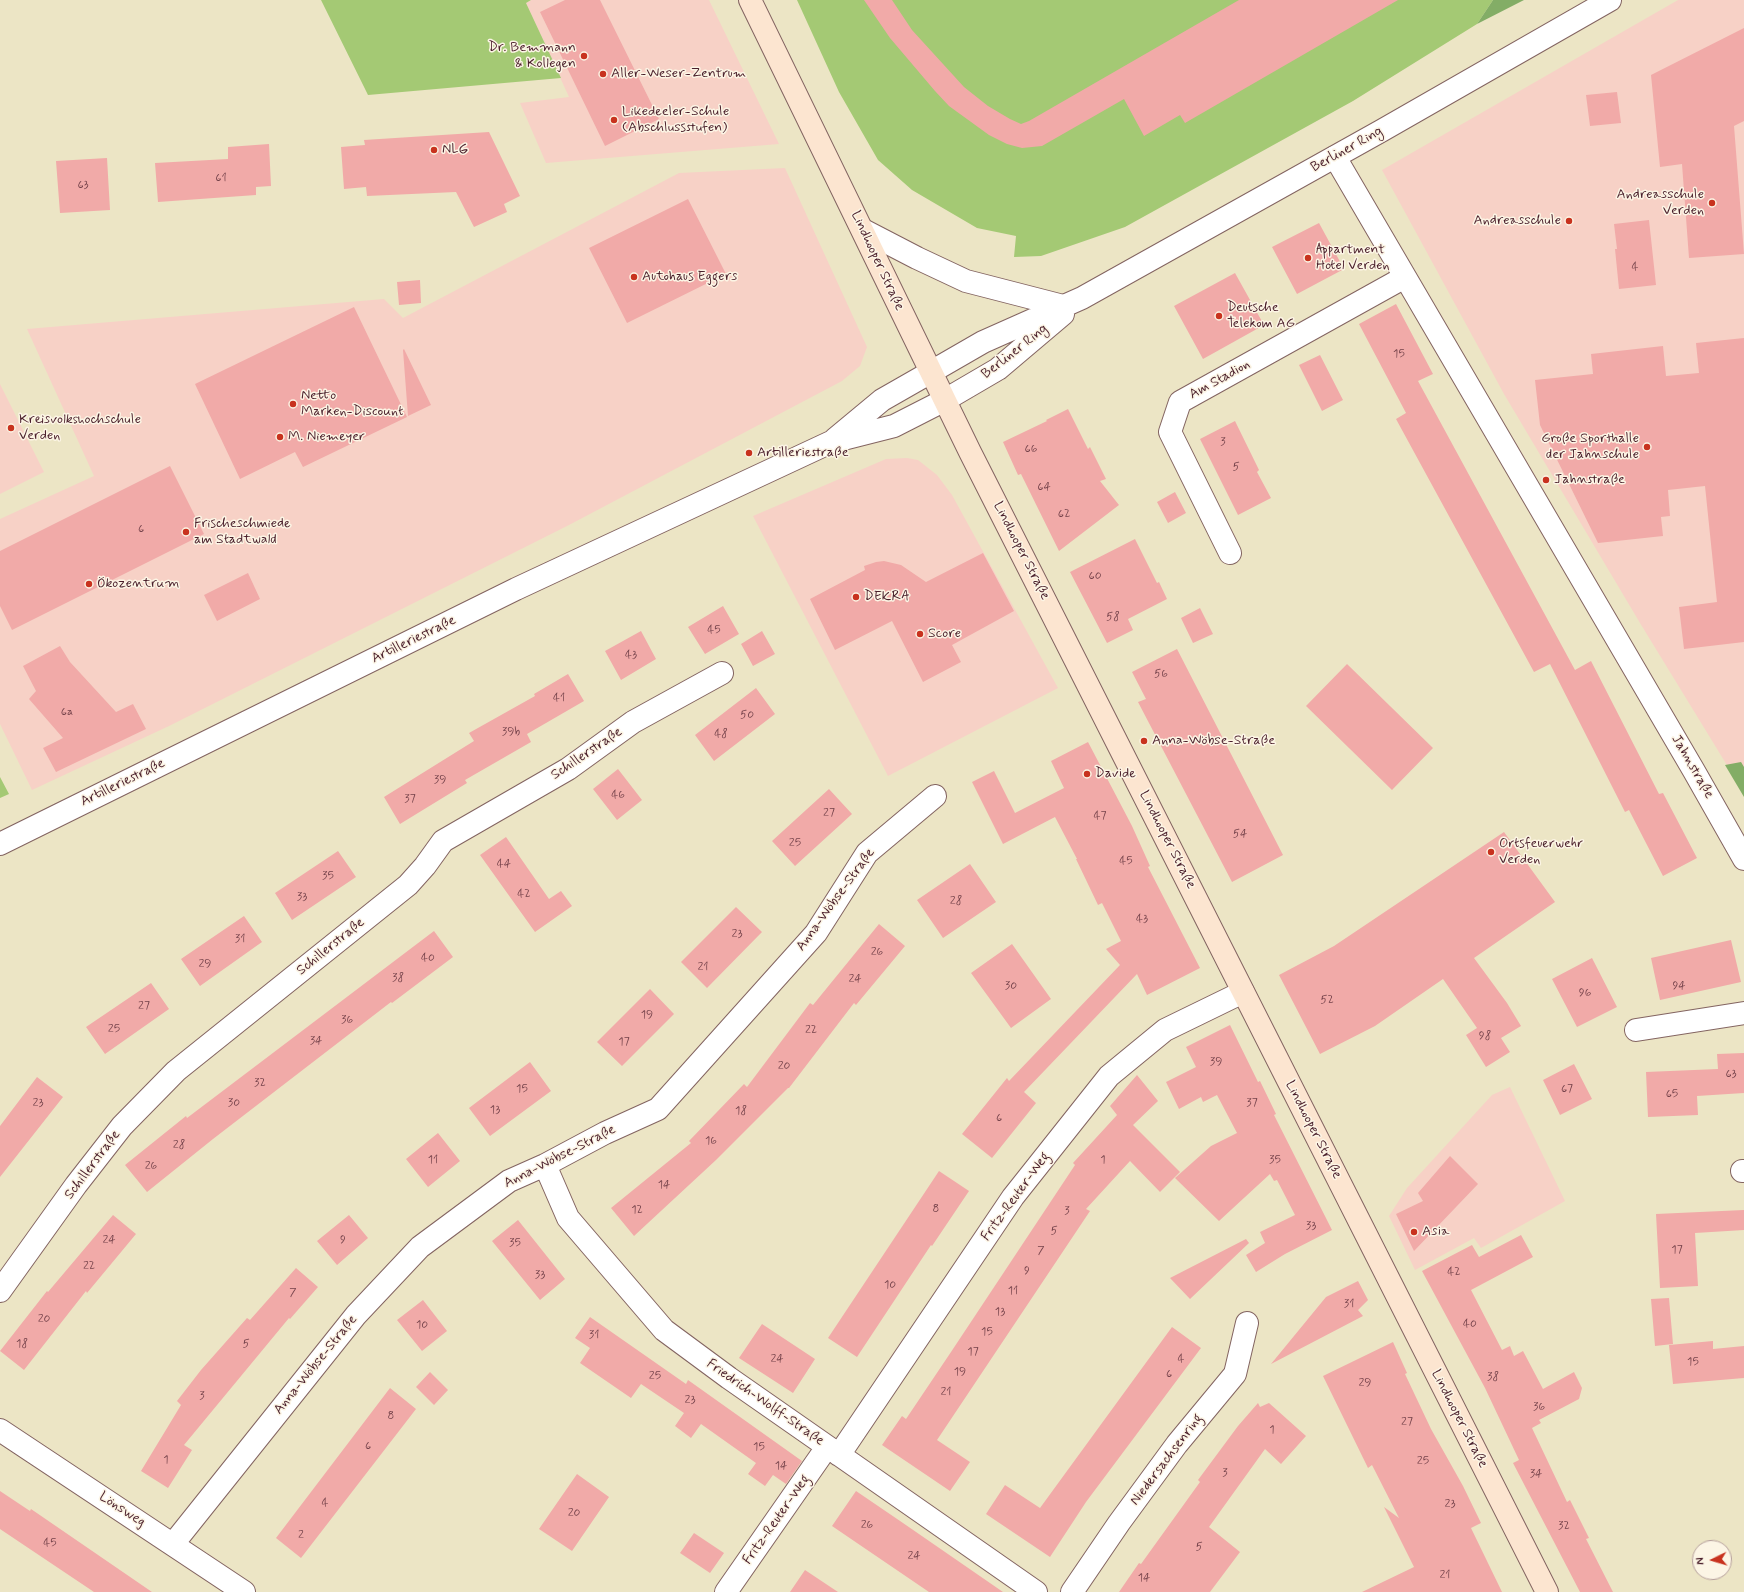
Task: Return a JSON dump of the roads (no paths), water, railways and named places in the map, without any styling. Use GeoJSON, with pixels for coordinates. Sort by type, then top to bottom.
{"type":"FeatureCollection","features":[{"type":"Feature","properties":{"kind":"main road","name":"Lindhooper Straße"},"geometry":{"type":"LineString","coordinates":[[750,0],[833,173],[863,230],[945,400],[1547,1592]]}},
{"type":"Feature","properties":{"kind":"street","name":"Berliner Ring"},"geometry":{"type":"LineString","coordinates":[[931,372],[983,342],[1072,302],[1335,157],[1610,0]]}},
{"type":"Feature","properties":{"kind":"street","name":"Jahnstraße"},"geometry":{"type":"LineString","coordinates":[[1335,157],[1744,859]]}},
{"type":"Feature","properties":{"kind":"street"},"geometry":{"type":"LineString","coordinates":[[863,230],[966,281],[1072,302]]}},
{"type":"Feature","properties":{"kind":"street","name":"Am Stadion"},"geometry":{"type":"LineString","coordinates":[[1230,553],[1170,432],[1180,402],[1406,277]]}},
{"type":"Feature","properties":{"kind":"street","name":"Berliner Ring"},"geometry":{"type":"LineString","coordinates":[[945,400],[998,369],[1072,302]]}},
{"type":"Feature","properties":{"kind":"street","name":"Artilleriestraße"},"geometry":{"type":"LineString","coordinates":[[831,442],[882,400],[931,372]]}},
{"type":"Feature","properties":{"kind":"street","name":"Artilleriestraße"},"geometry":{"type":"LineString","coordinates":[[0,844],[516,590],[831,442],[894,426],[945,400]]}},
{"type":"Feature","properties":{"kind":"street","name":"Schillerstraße"},"geometry":{"type":"LineString","coordinates":[[0,1291],[76,1185],[122,1126],[176,1071],[408,885],[426,866],[443,841],[568,769],[633,722],[722,673]]}},
{"type":"Feature","properties":{"kind":"street","name":"Anna-Wöbse-Straße"},"geometry":{"type":"LineString","coordinates":[[173,1544],[356,1315],[420,1247],[509,1181],[545,1165],[605,1133],[658,1109],[816,933],[867,853],[935,796]]}},
{"type":"Feature","properties":{"kind":"street","name":"Fritz-Reuter-Weg"},"geometry":{"type":"LineString","coordinates":[[726,1592],[833,1451],[1013,1197],[1109,1076],[1165,1030],[1243,992]]}},
{"type":"Feature","properties":{"kind":"street"},"geometry":{"type":"LineString","coordinates":[[1636,1030],[1744,1013]]}},
{"type":"Feature","properties":{"kind":"street","name":"Friedrich-Wolff-Straße"},"geometry":{"type":"LineString","coordinates":[[545,1165],[568,1218],[664,1330],[833,1451],[1036,1592]]}},
{"type":"Feature","properties":{"kind":"street","name":"Niedersachsenring"},"geometry":{"type":"LineString","coordinates":[[1072,1592],[1119,1523],[1173,1450],[1235,1374],[1247,1323]]}},
{"type":"Feature","properties":{"kind":"street","name":"Lönsweg"},"geometry":{"type":"LineString","coordinates":[[0,1430],[244,1592]]}},
{"type":"Feature","properties":{"kind":"place","name":"Dr. Bemmann & Kollegen"},"geometry":{"type":"Point","coordinates":[584,56]}},
{"type":"Feature","properties":{"kind":"place","name":"Aller-Weser-Zentrum"},"geometry":{"type":"Point","coordinates":[603,74]}},
{"type":"Feature","properties":{"kind":"place","name":"Likedeeler-Schule (Abschlussstufen)"},"geometry":{"type":"Point","coordinates":[614,120]}},
{"type":"Feature","properties":{"kind":"place","name":"NLG"},"geometry":{"type":"Point","coordinates":[434,150]}},
{"type":"Feature","properties":{"kind":"place","name":"Andreasschule Verden"},"geometry":{"type":"Point","coordinates":[1712,203]}},
{"type":"Feature","properties":{"kind":"place","name":"Andreasschule"},"geometry":{"type":"Point","coordinates":[1569,221]}},
{"type":"Feature","properties":{"kind":"place","name":"Appartment Hotel Verden"},"geometry":{"type":"Point","coordinates":[1308,258]}},
{"type":"Feature","properties":{"kind":"place","name":"Autohaus Eggers"},"geometry":{"type":"Point","coordinates":[634,277]}},
{"type":"Feature","properties":{"kind":"place","name":"Deutsche Telekom AG"},"geometry":{"type":"Point","coordinates":[1219,316]}},
{"type":"Feature","properties":{"kind":"place","name":"Netto Marken-Discount"},"geometry":{"type":"Point","coordinates":[293,404]}},
{"type":"Feature","properties":{"kind":"place","name":"Kreisvolkshochschule Verden"},"geometry":{"type":"Point","coordinates":[11,428]}},
{"type":"Feature","properties":{"kind":"place","name":"M. Niemeyer"},"geometry":{"type":"Point","coordinates":[280,437]}},
{"type":"Feature","properties":{"kind":"place","name":"Große Sporthalle der Jahnschule"},"geometry":{"type":"Point","coordinates":[1647,447]}},
{"type":"Feature","properties":{"kind":"place","name":"Artilleriestraße"},"geometry":{"type":"Point","coordinates":[749,453]}},
{"type":"Feature","properties":{"kind":"place","name":"Jahnstraße"},"geometry":{"type":"Point","coordinates":[1546,480]}},
{"type":"Feature","properties":{"kind":"place","name":"Frischeschmiede am Stadtwald"},"geometry":{"type":"Point","coordinates":[186,532]}},
{"type":"Feature","properties":{"kind":"place","name":"Ökozentrum"},"geometry":{"type":"Point","coordinates":[89,584]}},
{"type":"Feature","properties":{"kind":"place","name":"DEKRA"},"geometry":{"type":"Point","coordinates":[856,597]}},
{"type":"Feature","properties":{"kind":"place","name":"Score"},"geometry":{"type":"Point","coordinates":[920,634]}},
{"type":"Feature","properties":{"kind":"place","name":"Anna-Wöbse-Straße"},"geometry":{"type":"Point","coordinates":[1144,741]}},
{"type":"Feature","properties":{"kind":"place","name":"Davide"},"geometry":{"type":"Point","coordinates":[1087,774]}},
{"type":"Feature","properties":{"kind":"place","name":"Ortsfeuerwehr Verden"},"geometry":{"type":"Point","coordinates":[1491,852]}},
{"type":"Feature","properties":{"kind":"place","name":"Asia"},"geometry":{"type":"Point","coordinates":[1414,1232]}}]}
